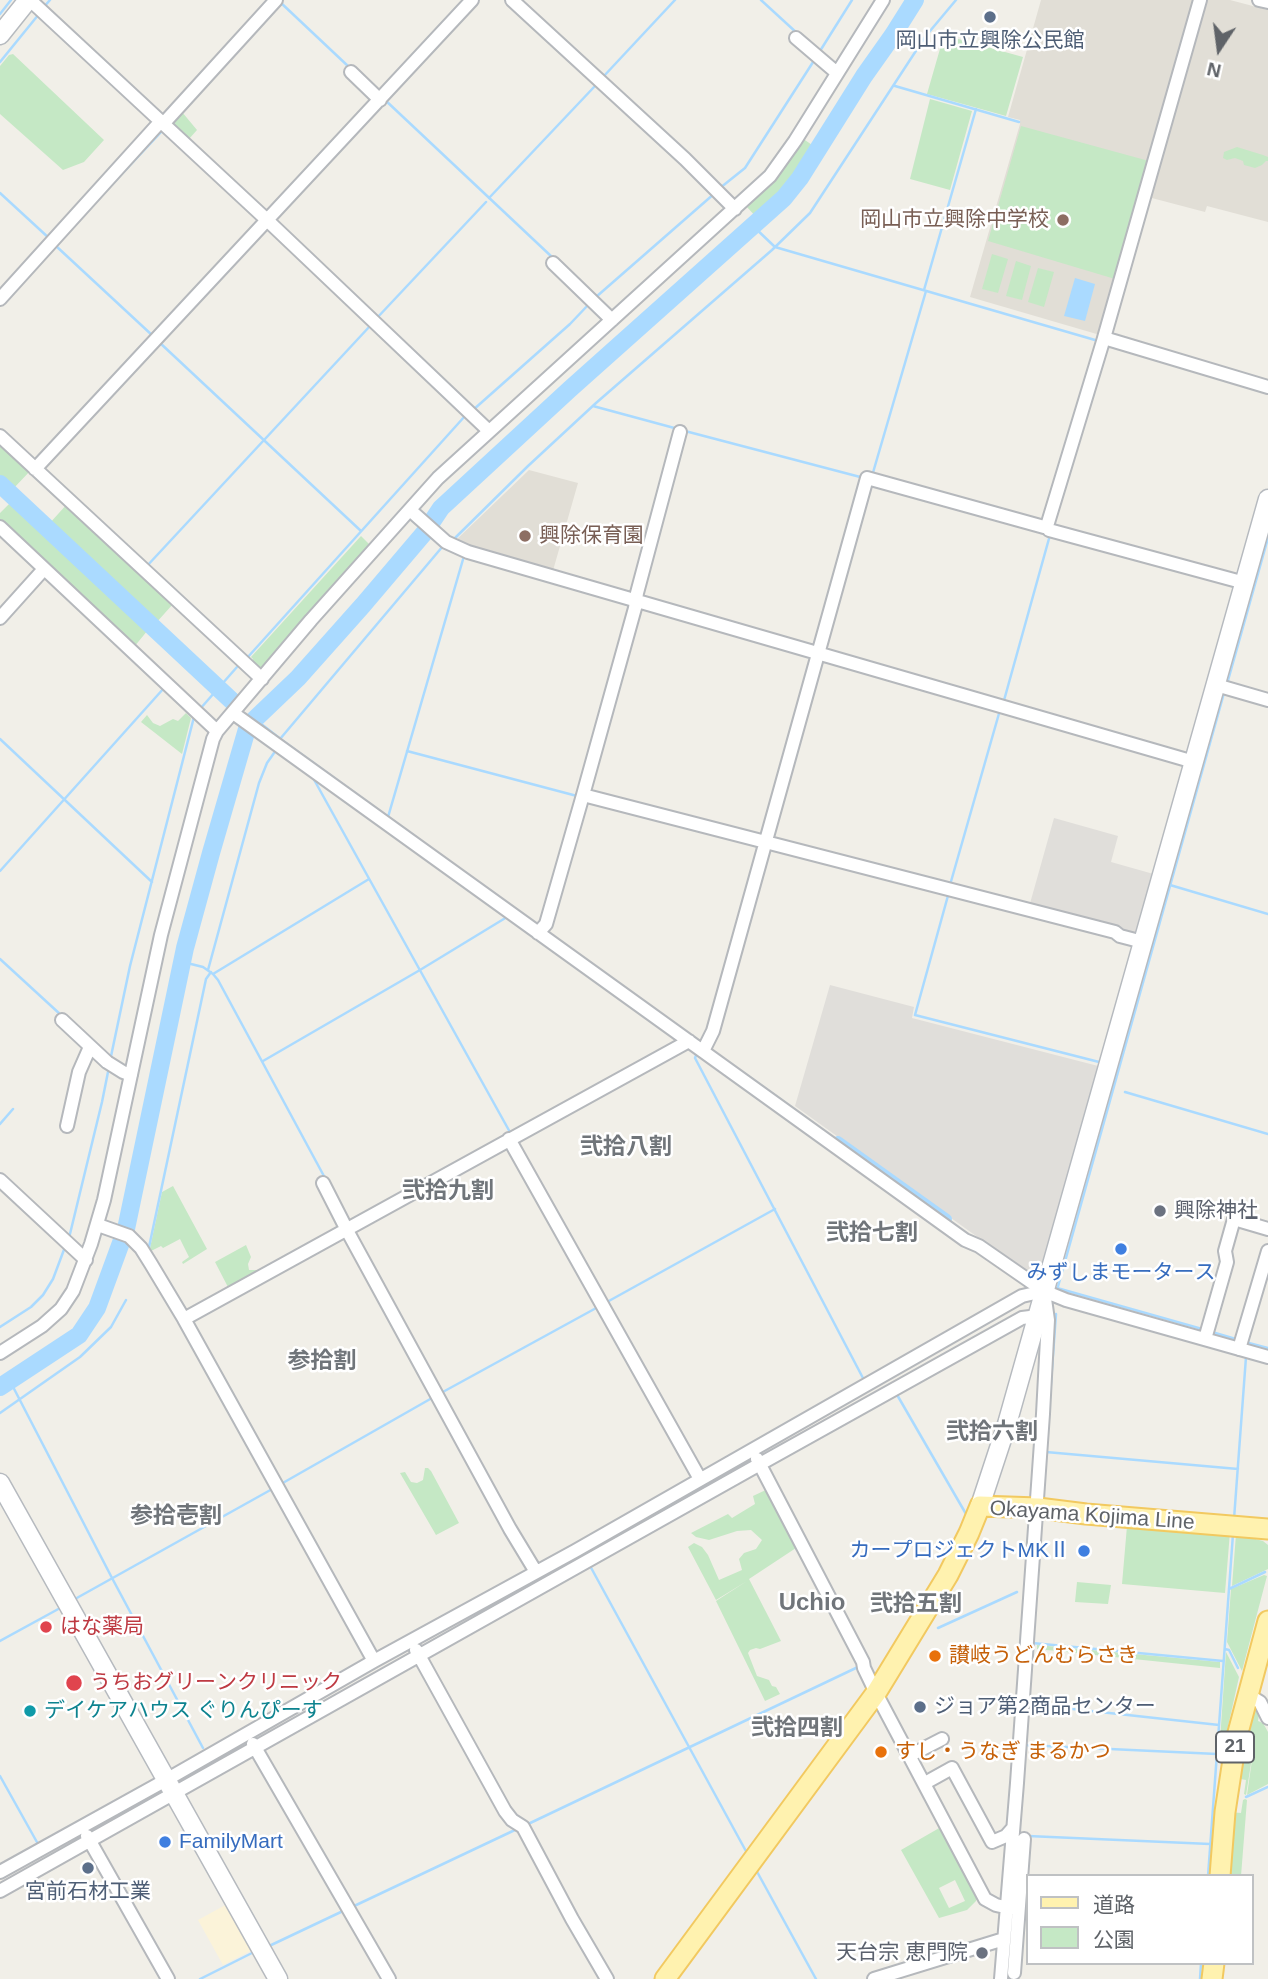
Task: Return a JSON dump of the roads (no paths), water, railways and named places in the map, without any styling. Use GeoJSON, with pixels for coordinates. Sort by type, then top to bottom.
{"type":"FeatureCollection","features":[{"type":"Feature","properties":{"kind":"main road","name":"Okayama Kojima Line"},"geometry":{"type":"LineString","coordinates":[[665,1979],[876,1693],[948,1575],[980,1506],[1040,1508],[1268,1529]]}},
{"type":"Feature","properties":{"kind":"main road","name":"21"},"geometry":{"type":"LineString","coordinates":[[1220,1874],[1225,1812],[1236,1740],[1268,1621]]}},
{"type":"Feature","properties":{"kind":"street"},"geometry":{"type":"LineString","coordinates":[[0,299],[276,0]]}},
{"type":"Feature","properties":{"kind":"street"},"geometry":{"type":"LineString","coordinates":[[36,467],[472,0]]}},
{"type":"Feature","properties":{"kind":"street"},"geometry":{"type":"LineString","coordinates":[[512,0],[685,159],[735,209]]}},
{"type":"Feature","properties":{"kind":"street"},"geometry":{"type":"LineString","coordinates":[[0,1353],[42,1326],[61,1309],[73,1291],[86,1260],[98,1225],[161,935],[213,738],[236,715],[311,620],[438,478],[757,190],[779,166],[883,0]]}},
{"type":"Feature","properties":{"kind":"street"},"geometry":{"type":"LineString","coordinates":[[1047,526],[1104,338],[1200,0]]}},
{"type":"Feature","properties":{"kind":"street"},"geometry":{"type":"LineString","coordinates":[[1259,0],[1268,2]]}},
{"type":"Feature","properties":{"kind":"street"},"geometry":{"type":"LineString","coordinates":[[0,35],[35,5],[165,123],[489,432]]}},
{"type":"Feature","properties":{"kind":"street"},"geometry":{"type":"LineString","coordinates":[[796,38],[837,73]]}},
{"type":"Feature","properties":{"kind":"street"},"geometry":{"type":"LineString","coordinates":[[351,72],[380,100]]}},
{"type":"Feature","properties":{"kind":"street"},"geometry":{"type":"LineString","coordinates":[[553,262],[612,320]]}},
{"type":"Feature","properties":{"kind":"street"},"geometry":{"type":"LineString","coordinates":[[1104,338],[1268,387]]}},
{"type":"Feature","properties":{"kind":"street"},"geometry":{"type":"LineString","coordinates":[[541,930],[582,797],[680,432]]}},
{"type":"Feature","properties":{"kind":"street"},"geometry":{"type":"LineString","coordinates":[[0,436],[262,679]]}},
{"type":"Feature","properties":{"kind":"street"},"geometry":{"type":"LineString","coordinates":[[705,1048],[766,842],[867,478],[1047,526]]}},
{"type":"Feature","properties":{"kind":"street"},"geometry":{"type":"LineString","coordinates":[[980,1506],[1007,1424],[1044,1291],[1110,1084],[1143,942],[1194,762],[1222,686],[1244,583],[1268,499]]}},
{"type":"Feature","properties":{"kind":"street"},"geometry":{"type":"LineString","coordinates":[[410,510],[452,545],[468,552],[1194,762]]}},
{"type":"Feature","properties":{"kind":"street"},"geometry":{"type":"LineString","coordinates":[[1047,526],[1049,530],[1244,583]]}},
{"type":"Feature","properties":{"kind":"street"},"geometry":{"type":"LineString","coordinates":[[0,527],[42,571],[217,732]]}},
{"type":"Feature","properties":{"kind":"street"},"geometry":{"type":"LineString","coordinates":[[0,618],[42,571]]}},
{"type":"Feature","properties":{"kind":"street"},"geometry":{"type":"LineString","coordinates":[[1222,686],[1268,700]]}},
{"type":"Feature","properties":{"kind":"street"},"geometry":{"type":"LineString","coordinates":[[236,715],[541,930],[689,1041],[705,1048],[965,1240],[979,1246],[1044,1291],[1066,1300],[1240,1344],[1268,1357]]}},
{"type":"Feature","properties":{"kind":"street"},"geometry":{"type":"LineString","coordinates":[[582,797],[1115,932],[1143,942]]}},
{"type":"Feature","properties":{"kind":"street"},"geometry":{"type":"LineString","coordinates":[[62,1020],[110,1064],[131,1075]]}},
{"type":"Feature","properties":{"kind":"street"},"geometry":{"type":"LineString","coordinates":[[184,1319],[689,1041]]}},
{"type":"Feature","properties":{"kind":"street"},"geometry":{"type":"LineString","coordinates":[[67,1126],[79,1072],[90,1047]]}},
{"type":"Feature","properties":{"kind":"street"},"geometry":{"type":"LineString","coordinates":[[512,1138],[700,1479]]}},
{"type":"Feature","properties":{"kind":"street"},"geometry":{"type":"LineString","coordinates":[[0,1180],[86,1260]]}},
{"type":"Feature","properties":{"kind":"street"},"geometry":{"type":"LineString","coordinates":[[323,1183],[349,1227],[437,1396],[536,1572]]}},
{"type":"Feature","properties":{"kind":"street"},"geometry":{"type":"LineString","coordinates":[[1206,1334],[1227,1262],[1225,1251],[1234,1219],[1268,1229]]}},
{"type":"Feature","properties":{"kind":"street"},"geometry":{"type":"LineString","coordinates":[[98,1225],[124,1234],[146,1256],[184,1319],[374,1661]]}},
{"type":"Feature","properties":{"kind":"street"},"geometry":{"type":"LineString","coordinates":[[1240,1344],[1268,1251]]}},
{"type":"Feature","properties":{"kind":"street"},"geometry":{"type":"LineString","coordinates":[[671,1506],[700,1479],[759,1460],[1022,1296],[1044,1291]]}},
{"type":"Feature","properties":{"kind":"street"},"geometry":{"type":"LineString","coordinates":[[1014,1973],[1013,1828],[1040,1508],[1048,1320],[1044,1291]]}},
{"type":"Feature","properties":{"kind":"street"},"geometry":{"type":"LineString","coordinates":[[255,1744],[374,1661],[416,1650],[588,1561],[671,1506],[894,1390],[1022,1318],[1030,1317]]}},
{"type":"Feature","properties":{"kind":"street"},"geometry":{"type":"LineString","coordinates":[[759,1460],[864,1664],[876,1693],[913,1755],[985,1899],[1013,1909]]}},
{"type":"Feature","properties":{"kind":"street"},"geometry":{"type":"LineString","coordinates":[[0,1483],[278,1979]]}},
{"type":"Feature","properties":{"kind":"street"},"geometry":{"type":"LineString","coordinates":[[0,1891],[171,1787],[255,1744],[416,1650],[536,1572],[639,1525]]}},
{"type":"Feature","properties":{"kind":"street"},"geometry":{"type":"LineString","coordinates":[[416,1650],[505,1811],[523,1827],[607,1979]]}},
{"type":"Feature","properties":{"kind":"street"},"geometry":{"type":"LineString","coordinates":[[1247,1694],[1260,1702],[1268,1717]]}},
{"type":"Feature","properties":{"kind":"street"},"geometry":{"type":"LineString","coordinates":[[913,1755],[942,1739]]}},
{"type":"Feature","properties":{"kind":"street"},"geometry":{"type":"LineString","coordinates":[[255,1744],[389,1979]]}},
{"type":"Feature","properties":{"kind":"street"},"geometry":{"type":"LineString","coordinates":[[928,1781],[952,1768],[992,1842],[1006,1836],[1013,1828]]}},
{"type":"Feature","properties":{"kind":"street"},"geometry":{"type":"LineString","coordinates":[[0,1872],[89,1836]]}},
{"type":"Feature","properties":{"kind":"street"},"geometry":{"type":"LineString","coordinates":[[89,1836],[168,1979]]}},
{"type":"Feature","properties":{"kind":"street"},"geometry":{"type":"LineString","coordinates":[[1001,1979],[1004,1939],[1013,1909],[1024,1839]]}},
{"type":"Feature","properties":{"kind":"street"},"geometry":{"type":"LineString","coordinates":[[874,1979],[1004,1939]]}},
{"type":"Feature","properties":{"kind":"water"},"geometry":{"type":"Polygon","coordinates":[[[1075,278],[1095,284],[1085,321],[1064,316],[1075,278]]]}},
{"type":"Feature","properties":{"kind":"waterway"},"geometry":{"type":"LineString","coordinates":[[0,14],[11,0]]}},
{"type":"Feature","properties":{"kind":"waterway"},"geometry":{"type":"LineString","coordinates":[[43,8],[50,0]]}},
{"type":"Feature","properties":{"kind":"waterway"},"geometry":{"type":"LineString","coordinates":[[603,77],[675,0]]}},
{"type":"Feature","properties":{"kind":"waterway"},"geometry":{"type":"LineString","coordinates":[[761,0],[798,34]]}},
{"type":"Feature","properties":{"kind":"waterway"},"geometry":{"type":"LineString","coordinates":[[820,51],[852,0]]}},
{"type":"Feature","properties":{"kind":"waterway"},"geometry":{"type":"LineString","coordinates":[[0,1387],[79,1335],[97,1308],[126,1229],[185,948],[247,729],[298,678],[363,605],[425,532],[441,508],[784,198],[800,178],[915,0]]}},
{"type":"Feature","properties":{"kind":"waterway"},"geometry":{"type":"LineString","coordinates":[[454,539],[596,403],[772,250],[810,213],[925,37],[956,0]]}},
{"type":"Feature","properties":{"kind":"waterway"},"geometry":{"type":"LineString","coordinates":[[280,2],[349,67]]}},
{"type":"Feature","properties":{"kind":"waterway"},"geometry":{"type":"LineString","coordinates":[[0,62],[39,14]]}},
{"type":"Feature","properties":{"kind":"waterway"},"geometry":{"type":"LineString","coordinates":[[720,188],[745,168],[815,59]]}},
{"type":"Feature","properties":{"kind":"waterway"},"geometry":{"type":"LineString","coordinates":[[489,198],[595,86]]}},
{"type":"Feature","properties":{"kind":"waterway"},"geometry":{"type":"LineString","coordinates":[[895,86],[1019,122]]}},
{"type":"Feature","properties":{"kind":"waterway"},"geometry":{"type":"LineString","coordinates":[[384,99],[552,257]]}},
{"type":"Feature","properties":{"kind":"waterway"},"geometry":{"type":"LineString","coordinates":[[924,290],[976,109]]}},
{"type":"Feature","properties":{"kind":"waterway"},"geometry":{"type":"LineString","coordinates":[[103,194],[163,130]]}},
{"type":"Feature","properties":{"kind":"waterway"},"geometry":{"type":"LineString","coordinates":[[0,193],[50,239]]}},
{"type":"Feature","properties":{"kind":"waterway"},"geometry":{"type":"LineString","coordinates":[[596,297],[715,193]]}},
{"type":"Feature","properties":{"kind":"waterway"},"geometry":{"type":"LineString","coordinates":[[376,319],[486,202]]}},
{"type":"Feature","properties":{"kind":"waterway"},"geometry":{"type":"LineString","coordinates":[[754,227],[775,247],[1095,340]]}},
{"type":"Feature","properties":{"kind":"waterway"},"geometry":{"type":"LineString","coordinates":[[56,246],[153,336]]}},
{"type":"Feature","properties":{"kind":"waterway"},"geometry":{"type":"LineString","coordinates":[[872,476],[926,291]]}},
{"type":"Feature","properties":{"kind":"waterway"},"geometry":{"type":"LineString","coordinates":[[473,410],[589,304]]}},
{"type":"Feature","properties":{"kind":"waterway"},"geometry":{"type":"LineString","coordinates":[[146,567],[370,326]]}},
{"type":"Feature","properties":{"kind":"waterway"},"geometry":{"type":"LineString","coordinates":[[159,342],[361,531]]}},
{"type":"Feature","properties":{"kind":"waterway"},"geometry":{"type":"LineString","coordinates":[[593,406],[678,429]]}},
{"type":"Feature","properties":{"kind":"waterway"},"geometry":{"type":"LineString","coordinates":[[247,658],[465,416]]}},
{"type":"Feature","properties":{"kind":"waterway"},"geometry":{"type":"LineString","coordinates":[[685,431],[864,478]]}},
{"type":"Feature","properties":{"kind":"waterway"},"geometry":{"type":"LineString","coordinates":[[0,484],[232,701]]}},
{"type":"Feature","properties":{"kind":"waterway"},"geometry":{"type":"LineString","coordinates":[[425,532],[433,539]]}},
{"type":"Feature","properties":{"kind":"waterway"},"geometry":{"type":"LineString","coordinates":[[1003,704],[1050,535]]}},
{"type":"Feature","properties":{"kind":"waterway"},"geometry":{"type":"LineString","coordinates":[[1227,684],[1268,538]]}},
{"type":"Feature","properties":{"kind":"waterway"},"geometry":{"type":"LineString","coordinates":[[280,739],[443,546]]}},
{"type":"Feature","properties":{"kind":"waterway"},"geometry":{"type":"LineString","coordinates":[[388,817],[464,556]]}},
{"type":"Feature","properties":{"kind":"waterway"},"geometry":{"type":"LineString","coordinates":[[200,709],[237,667]]}},
{"type":"Feature","properties":{"kind":"waterway"},"geometry":{"type":"LineString","coordinates":[[0,871],[164,688]]}},
{"type":"Feature","properties":{"kind":"waterway"},"geometry":{"type":"LineString","coordinates":[[1057,1290],[1224,693]]}},
{"type":"Feature","properties":{"kind":"waterway"},"geometry":{"type":"LineString","coordinates":[[950,885],[1000,710]]}},
{"type":"Feature","properties":{"kind":"waterway"},"geometry":{"type":"LineString","coordinates":[[110,1061],[130,966],[194,717]]}},
{"type":"Feature","properties":{"kind":"waterway"},"geometry":{"type":"LineString","coordinates":[[255,719],[413,835]]}},
{"type":"Feature","properties":{"kind":"waterway"},"geometry":{"type":"LineString","coordinates":[[0,739],[152,882]]}},
{"type":"Feature","properties":{"kind":"waterway"},"geometry":{"type":"LineString","coordinates":[[407,751],[577,796]]}},
{"type":"Feature","properties":{"kind":"waterway"},"geometry":{"type":"LineString","coordinates":[[208,970],[259,783],[274,753]]}},
{"type":"Feature","properties":{"kind":"waterway"},"geometry":{"type":"LineString","coordinates":[[312,776],[511,1134]]}},
{"type":"Feature","properties":{"kind":"waterway"},"geometry":{"type":"LineString","coordinates":[[213,974],[369,879]]}},
{"type":"Feature","properties":{"kind":"waterway"},"geometry":{"type":"LineString","coordinates":[[1170,885],[1268,914]]}},
{"type":"Feature","properties":{"kind":"waterway"},"geometry":{"type":"LineString","coordinates":[[949,892],[915,1015],[1103,1063]]}},
{"type":"Feature","properties":{"kind":"waterway"},"geometry":{"type":"LineString","coordinates":[[263,1061],[507,917]]}},
{"type":"Feature","properties":{"kind":"waterway"},"geometry":{"type":"LineString","coordinates":[[0,959],[61,1015]]}},
{"type":"Feature","properties":{"kind":"waterway"},"geometry":{"type":"LineString","coordinates":[[183,962],[203,967],[218,980],[325,1178]]}},
{"type":"Feature","properties":{"kind":"waterway"},"geometry":{"type":"LineString","coordinates":[[149,1247],[206,979],[211,972]]}},
{"type":"Feature","properties":{"kind":"waterway"},"geometry":{"type":"LineString","coordinates":[[697,1053],[695,1058],[864,1380]]}},
{"type":"Feature","properties":{"kind":"waterway"},"geometry":{"type":"LineString","coordinates":[[69,1238],[109,1067]]}},
{"type":"Feature","properties":{"kind":"waterway"},"geometry":{"type":"LineString","coordinates":[[748,1076],[838,1141]]}},
{"type":"Feature","properties":{"kind":"waterway"},"geometry":{"type":"LineString","coordinates":[[1125,1092],[1268,1134]]}},
{"type":"Feature","properties":{"kind":"waterway"},"geometry":{"type":"LineString","coordinates":[[0,1124],[13,1109]]}},
{"type":"Feature","properties":{"kind":"waterway"},"geometry":{"type":"LineString","coordinates":[[838,1141],[947,1219]]}},
{"type":"Feature","properties":{"kind":"waterway"},"geometry":{"type":"LineString","coordinates":[[607,1302],[775,1209]]}},
{"type":"Feature","properties":{"kind":"waterway"},"geometry":{"type":"LineString","coordinates":[[0,1327],[31,1307],[43,1295],[53,1279],[65,1247]]}},
{"type":"Feature","properties":{"kind":"waterway"},"geometry":{"type":"LineString","coordinates":[[1252,1326],[1268,1273]]}},
{"type":"Feature","properties":{"kind":"waterway"},"geometry":{"type":"LineString","coordinates":[[1057,1288],[1202,1329]]}},
{"type":"Feature","properties":{"kind":"waterway"},"geometry":{"type":"LineString","coordinates":[[0,1413],[80,1357],[111,1327],[126,1300]]}},
{"type":"Feature","properties":{"kind":"waterway"},"geometry":{"type":"LineString","coordinates":[[441,1393],[598,1307]]}},
{"type":"Feature","properties":{"kind":"waterway"},"geometry":{"type":"LineString","coordinates":[[1049,1410],[1056,1314]]}},
{"type":"Feature","properties":{"kind":"waterway"},"geometry":{"type":"LineString","coordinates":[[1212,1332],[1239,1340]]}},
{"type":"Feature","properties":{"kind":"waterway"},"geometry":{"type":"LineString","coordinates":[[1245,1342],[1268,1348]]}},
{"type":"Feature","properties":{"kind":"waterway"},"geometry":{"type":"LineString","coordinates":[[1234,1519],[1246,1357]]}},
{"type":"Feature","properties":{"kind":"waterway"},"geometry":{"type":"LineString","coordinates":[[10,1381],[203,1748]]}},
{"type":"Feature","properties":{"kind":"waterway"},"geometry":{"type":"LineString","coordinates":[[896,1393],[966,1514]]}},
{"type":"Feature","properties":{"kind":"waterway"},"geometry":{"type":"LineString","coordinates":[[281,1484],[432,1398]]}},
{"type":"Feature","properties":{"kind":"waterway"},"geometry":{"type":"LineString","coordinates":[[1046,1459],[1047,1438]]}},
{"type":"Feature","properties":{"kind":"waterway"},"geometry":{"type":"LineString","coordinates":[[1046,1452],[1238,1469]]}},
{"type":"Feature","properties":{"kind":"waterway"},"geometry":{"type":"LineString","coordinates":[[75,1599],[274,1488]]}},
{"type":"Feature","properties":{"kind":"waterway"},"geometry":{"type":"LineString","coordinates":[[1208,1874],[1233,1534]]}},
{"type":"Feature","properties":{"kind":"waterway"},"geometry":{"type":"LineString","coordinates":[[589,1564],[747,1853]]}},
{"type":"Feature","properties":{"kind":"waterway"},"geometry":{"type":"LineString","coordinates":[[1229,1589],[1265,1572]]}},
{"type":"Feature","properties":{"kind":"waterway"},"geometry":{"type":"LineString","coordinates":[[938,1628],[1017,1592]]}},
{"type":"Feature","properties":{"kind":"waterway"},"geometry":{"type":"LineString","coordinates":[[0,1641],[62,1607]]}},
{"type":"Feature","properties":{"kind":"waterway"},"geometry":{"type":"LineString","coordinates":[[1032,1643],[1223,1661]]}},
{"type":"Feature","properties":{"kind":"waterway"},"geometry":{"type":"LineString","coordinates":[[1225,1649],[1229,1650],[1238,1668]]}},
{"type":"Feature","properties":{"kind":"waterway"},"geometry":{"type":"LineString","coordinates":[[526,1825],[858,1667]]}},
{"type":"Feature","properties":{"kind":"waterway"},"geometry":{"type":"LineString","coordinates":[[1027,1704],[1219,1725]]}},
{"type":"Feature","properties":{"kind":"waterway"},"geometry":{"type":"LineString","coordinates":[[1024,1745],[1217,1754]]}},
{"type":"Feature","properties":{"kind":"waterway"},"geometry":{"type":"LineString","coordinates":[[0,1776],[38,1844]]}},
{"type":"Feature","properties":{"kind":"waterway"},"geometry":{"type":"LineString","coordinates":[[1246,1797],[1268,1787]]}},
{"type":"Feature","properties":{"kind":"waterway"},"geometry":{"type":"LineString","coordinates":[[352,1907],[517,1829]]}},
{"type":"Feature","properties":{"kind":"waterway"},"geometry":{"type":"LineString","coordinates":[[1028,1836],[1210,1844]]}},
{"type":"Feature","properties":{"kind":"waterway"},"geometry":{"type":"LineString","coordinates":[[755,1868],[816,1979]]}},
{"type":"Feature","properties":{"kind":"waterway"},"geometry":{"type":"LineString","coordinates":[[267,1947],[343,1911]]}},
{"type":"Feature","properties":{"kind":"waterway"},"geometry":{"type":"LineString","coordinates":[[200,1979],[254,1952]]}},
{"type":"Feature","properties":{"kind":"waterway"},"geometry":{"type":"LineString","coordinates":[[1200,1979],[1201,1965]]}},
{"type":"Feature","properties":{"kind":"place","name":"岡山市立興除公民館"},"geometry":{"type":"Point","coordinates":[990,17]}},
{"type":"Feature","properties":{"kind":"place","name":"岡山市立興除中学校"},"geometry":{"type":"Point","coordinates":[1063,220]}},
{"type":"Feature","properties":{"kind":"place","name":"興除保育園"},"geometry":{"type":"Point","coordinates":[525,536]}},
{"type":"Feature","properties":{"kind":"place","name":"興除神社"},"geometry":{"type":"Point","coordinates":[1160,1211]}},
{"type":"Feature","properties":{"kind":"place","name":"みずしまモータース"},"geometry":{"type":"Point","coordinates":[1121,1249]}},
{"type":"Feature","properties":{"kind":"place","name":"カープロジェクトMKⅡ"},"geometry":{"type":"Point","coordinates":[1084,1551]}},
{"type":"Feature","properties":{"kind":"place","name":"はな薬局"},"geometry":{"type":"Point","coordinates":[46,1627]}},
{"type":"Feature","properties":{"kind":"place","name":"讃岐うどんむらさき"},"geometry":{"type":"Point","coordinates":[935,1656]}},
{"type":"Feature","properties":{"kind":"place","name":"うちおグリーンクリニック"},"geometry":{"type":"Point","coordinates":[74,1683]}},
{"type":"Feature","properties":{"kind":"place","name":"ジョア第2商品センター"},"geometry":{"type":"Point","coordinates":[920,1707]}},
{"type":"Feature","properties":{"kind":"place","name":"デイケアハウス ぐりんぴーす"},"geometry":{"type":"Point","coordinates":[30,1711]}},
{"type":"Feature","properties":{"kind":"place","name":"すし・うなぎ まるかつ"},"geometry":{"type":"Point","coordinates":[881,1752]}},
{"type":"Feature","properties":{"kind":"place","name":"FamilyMart"},"geometry":{"type":"Point","coordinates":[165,1842]}},
{"type":"Feature","properties":{"kind":"place","name":"宮前石材工業"},"geometry":{"type":"Point","coordinates":[88,1868]}},
{"type":"Feature","properties":{"kind":"place","name":"天台宗 恵門院"},"geometry":{"type":"Point","coordinates":[982,1953]}},
{"type":"Feature","properties":{"kind":"district","name":"弐拾八割"},"geometry":{"type":"Point","coordinates":[626,1148]}},
{"type":"Feature","properties":{"kind":"district","name":"弐拾九割"},"geometry":{"type":"Point","coordinates":[448,1192]}},
{"type":"Feature","properties":{"kind":"district","name":"弐拾七割"},"geometry":{"type":"Point","coordinates":[872,1234]}},
{"type":"Feature","properties":{"kind":"district","name":"参拾割"},"geometry":{"type":"Point","coordinates":[322,1362]}},
{"type":"Feature","properties":{"kind":"district","name":"弐拾六割"},"geometry":{"type":"Point","coordinates":[992,1433]}},
{"type":"Feature","properties":{"kind":"district","name":"参拾壱割"},"geometry":{"type":"Point","coordinates":[176,1517]}},
{"type":"Feature","properties":{"kind":"district","name":"Uchio"},"geometry":{"type":"Point","coordinates":[812,1603]}},
{"type":"Feature","properties":{"kind":"district","name":"弐拾五割"},"geometry":{"type":"Point","coordinates":[916,1605]}},
{"type":"Feature","properties":{"kind":"district","name":"弐拾四割"},"geometry":{"type":"Point","coordinates":[797,1729]}}]}
